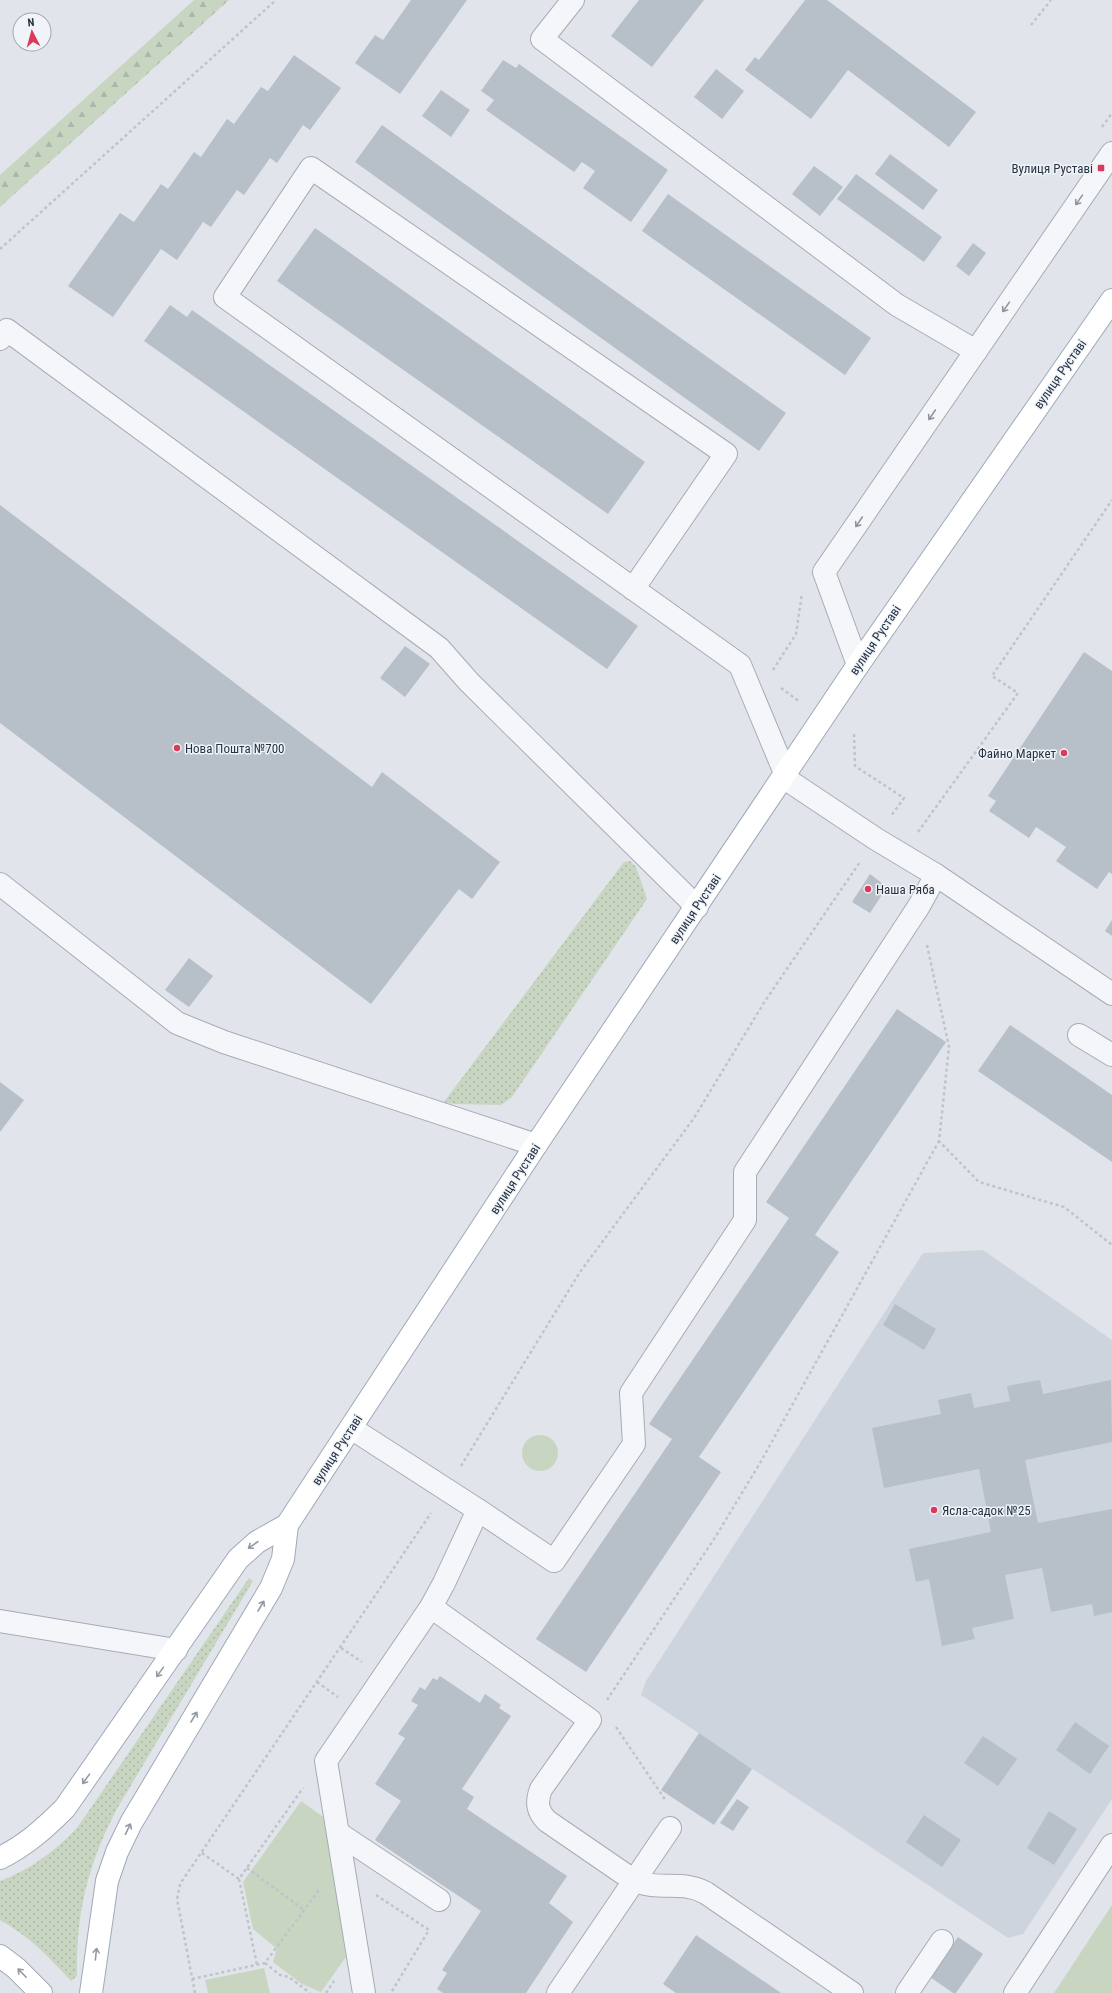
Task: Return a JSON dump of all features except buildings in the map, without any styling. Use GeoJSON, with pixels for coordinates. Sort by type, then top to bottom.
{"type":"FeatureCollection","features":[{"type":"Feature","properties":{"kind":"main road","name":"вулиця Руставі"},"geometry":{"type":"LineString","coordinates":[[287,1525],[536,1145],[858,665],[1112,300]]}},
{"type":"Feature","properties":{"kind":"main road"},"geometry":{"type":"LineString","coordinates":[[0,1858],[42,1831],[65,1808],[238,1559],[252,1546],[287,1525]]}},
{"type":"Feature","properties":{"kind":"main road"},"geometry":{"type":"LineString","coordinates":[[92,1993],[107,1881],[117,1852],[131,1823],[271,1588],[283,1559],[287,1525]]}},
{"type":"Feature","properties":{"kind":"main road"},"geometry":{"type":"LineString","coordinates":[[0,1956],[16,1968],[41,1993]]}},
{"type":"Feature","properties":{"kind":"lane"},"geometry":{"type":"LineString","coordinates":[[573,0],[542,39],[898,305],[976,351]]}},
{"type":"Feature","properties":{"kind":"lane"},"geometry":{"type":"LineString","coordinates":[[858,665],[824,572],[1112,153]]}},
{"type":"Feature","properties":{"kind":"lane"},"geometry":{"type":"LineString","coordinates":[[633,589],[726,454],[311,168],[225,297],[633,589],[740,664],[784,775],[876,839],[936,875],[1112,994]]}},
{"type":"Feature","properties":{"kind":"lane"},"geometry":{"type":"LineString","coordinates":[[0,339],[7,330],[439,648],[469,682],[697,907]]}},
{"type":"Feature","properties":{"kind":"lane"},"geometry":{"type":"LineString","coordinates":[[351,1428],[554,1561],[634,1444],[631,1393],[745,1220],[745,1172],[919,906],[936,875]]}},
{"type":"Feature","properties":{"kind":"lane"},"geometry":{"type":"LineString","coordinates":[[0,884],[177,1023],[224,1042],[536,1145]]}},
{"type":"Feature","properties":{"kind":"lane"},"geometry":{"type":"LineString","coordinates":[[1079,1035],[1112,1055]]}},
{"type":"Feature","properties":{"kind":"lane"},"geometry":{"type":"LineString","coordinates":[[364,1993],[326,1761],[431,1607],[444,1583],[478,1510]]}},
{"type":"Feature","properties":{"kind":"lane"},"geometry":{"type":"LineString","coordinates":[[431,1607],[590,1720],[541,1789],[538,1797],[538,1806],[541,1815],[547,1821],[633,1880],[643,1885],[694,1887],[852,1993]]}},
{"type":"Feature","properties":{"kind":"lane"},"geometry":{"type":"LineString","coordinates":[[0,1621],[176,1650]]}},
{"type":"Feature","properties":{"kind":"lane"},"geometry":{"type":"LineString","coordinates":[[558,1993],[633,1880],[670,1828]]}},
{"type":"Feature","properties":{"kind":"lane"},"geometry":{"type":"LineString","coordinates":[[338,1833],[439,1900]]}},
{"type":"Feature","properties":{"kind":"lane"},"geometry":{"type":"LineString","coordinates":[[1015,1993],[1112,1845]]}},
{"type":"Feature","properties":{"kind":"lane"},"geometry":{"type":"LineString","coordinates":[[907,1993],[942,1941]]}},
{"type":"Feature","properties":{"kind":"path"},"geometry":{"type":"LineString","coordinates":[[0,249],[276,0]]}},
{"type":"Feature","properties":{"kind":"path"},"geometry":{"type":"LineString","coordinates":[[1031,25],[1051,0]]}},
{"type":"Feature","properties":{"kind":"path"},"geometry":{"type":"LineString","coordinates":[[876,839],[914,837],[1018,693],[992,676],[1112,500]]}},
{"type":"Feature","properties":{"kind":"path"},"geometry":{"type":"LineString","coordinates":[[779,687],[803,704]]}},
{"type":"Feature","properties":{"kind":"path"},"geometry":{"type":"LineString","coordinates":[[195,1993],[177,1899],[177,1891],[447,1490],[580,1272],[694,1118],[765,1002],[904,798],[855,766],[854,734]]}},
{"type":"Feature","properties":{"kind":"path"},"geometry":{"type":"LineString","coordinates":[[590,1720],[602,1706],[652,1633],[716,1536],[760,1464],[939,1140],[949,1047],[919,906]]}},
{"type":"Feature","properties":{"kind":"path"},"geometry":{"type":"LineString","coordinates":[[939,1140],[979,1182],[1064,1207],[1112,1245]]}},
{"type":"Feature","properties":{"kind":"path"},"geometry":{"type":"LineString","coordinates":[[615,1725],[672,1808],[675,1816],[670,1828]]}},
{"type":"Feature","properties":{"kind":"path"},"geometry":{"type":"LineString","coordinates":[[239,1879],[318,1766],[326,1761]]}},
{"type":"Feature","properties":{"kind":"path"},"geometry":{"type":"LineString","coordinates":[[202,1853],[239,1879],[257,1965]]}},
{"type":"Feature","properties":{"kind":"path"},"geometry":{"type":"LineString","coordinates":[[192,1979],[265,1963],[304,1910],[343,1867],[429,1930],[428,1934],[390,1993]]}},
{"type":"Feature","properties":{"kind":"path"},"geometry":{"type":"LineString","coordinates":[[247,1868],[304,1910]]}},
{"type":"Feature","properties":{"kind":"path"},"geometry":{"type":"LineString","coordinates":[[265,1963],[280,1975],[289,1977],[310,1993]]}},
{"type":"Feature","properties":{"kind":"path"},"geometry":{"type":"LineString","coordinates":[[326,1993],[339,1974]]}},
{"type":"Feature","properties":{"kind":"shaded area","name":"Ясла-садок №25"},"geometry":{"type":"Polygon","coordinates":[[[983,1250],[1112,1340],[1112,1799],[1023,1934],[1008,1938],[641,1695],[646,1681],[923,1253],[983,1250]]]}},
{"type":"Feature","properties":{"kind":"green space"},"geometry":{"type":"Polygon","coordinates":[[[194,0],[229,0],[0,207],[0,175],[194,0]]]}},
{"type":"Feature","properties":{"kind":"green space"},"geometry":{"type":"Polygon","coordinates":[[[630,861],[636,867],[647,899],[512,1097],[501,1105],[454,1104],[444,1102],[624,862],[630,861]]]}},
{"type":"Feature","properties":{"kind":"green space"},"geometry":{"type":"Polygon","coordinates":[[[540,1435],[550,1438],[555,1443],[558,1453],[555,1463],[550,1468],[540,1471],[530,1468],[525,1463],[522,1453],[525,1443],[530,1438],[540,1435]]]}},
{"type":"Feature","properties":{"kind":"green space"},"geometry":{"type":"Polygon","coordinates":[[[249,1578],[253,1581],[118,1807],[99,1848],[86,1888],[82,1909],[77,1953],[77,1976],[71,1981],[29,1940],[0,1920],[0,1881],[11,1877],[42,1859],[77,1828],[249,1578]]]}},
{"type":"Feature","properties":{"kind":"green space"},"geometry":{"type":"Polygon","coordinates":[[[301,1801],[326,1819],[346,1957],[321,1992],[302,1984],[273,1962],[277,1949],[253,1929],[243,1882],[301,1801]]]}},
{"type":"Feature","properties":{"kind":"green space"},"geometry":{"type":"Polygon","coordinates":[[[1112,1905],[1112,1993],[1054,1993],[1112,1905]]]}},
{"type":"Feature","properties":{"kind":"green space"},"geometry":{"type":"Polygon","coordinates":[[[264,1968],[270,1993],[208,1993],[205,1980],[264,1968]]]}},
{"type":"Feature","properties":{"kind":"place","name":"Вулиця Руставі"},"geometry":{"type":"Point","coordinates":[1101,168]}},
{"type":"Feature","properties":{"kind":"place","name":"Нова Пошта №700"},"geometry":{"type":"Point","coordinates":[177,748]}},
{"type":"Feature","properties":{"kind":"place","name":"Файно Маркет"},"geometry":{"type":"Point","coordinates":[1064,753]}},
{"type":"Feature","properties":{"kind":"place","name":"Наша Ряба"},"geometry":{"type":"Point","coordinates":[868,889]}},
{"type":"Feature","properties":{"kind":"place","name":"Ясла-садок №25"},"geometry":{"type":"Point","coordinates":[934,1510]}}]}
